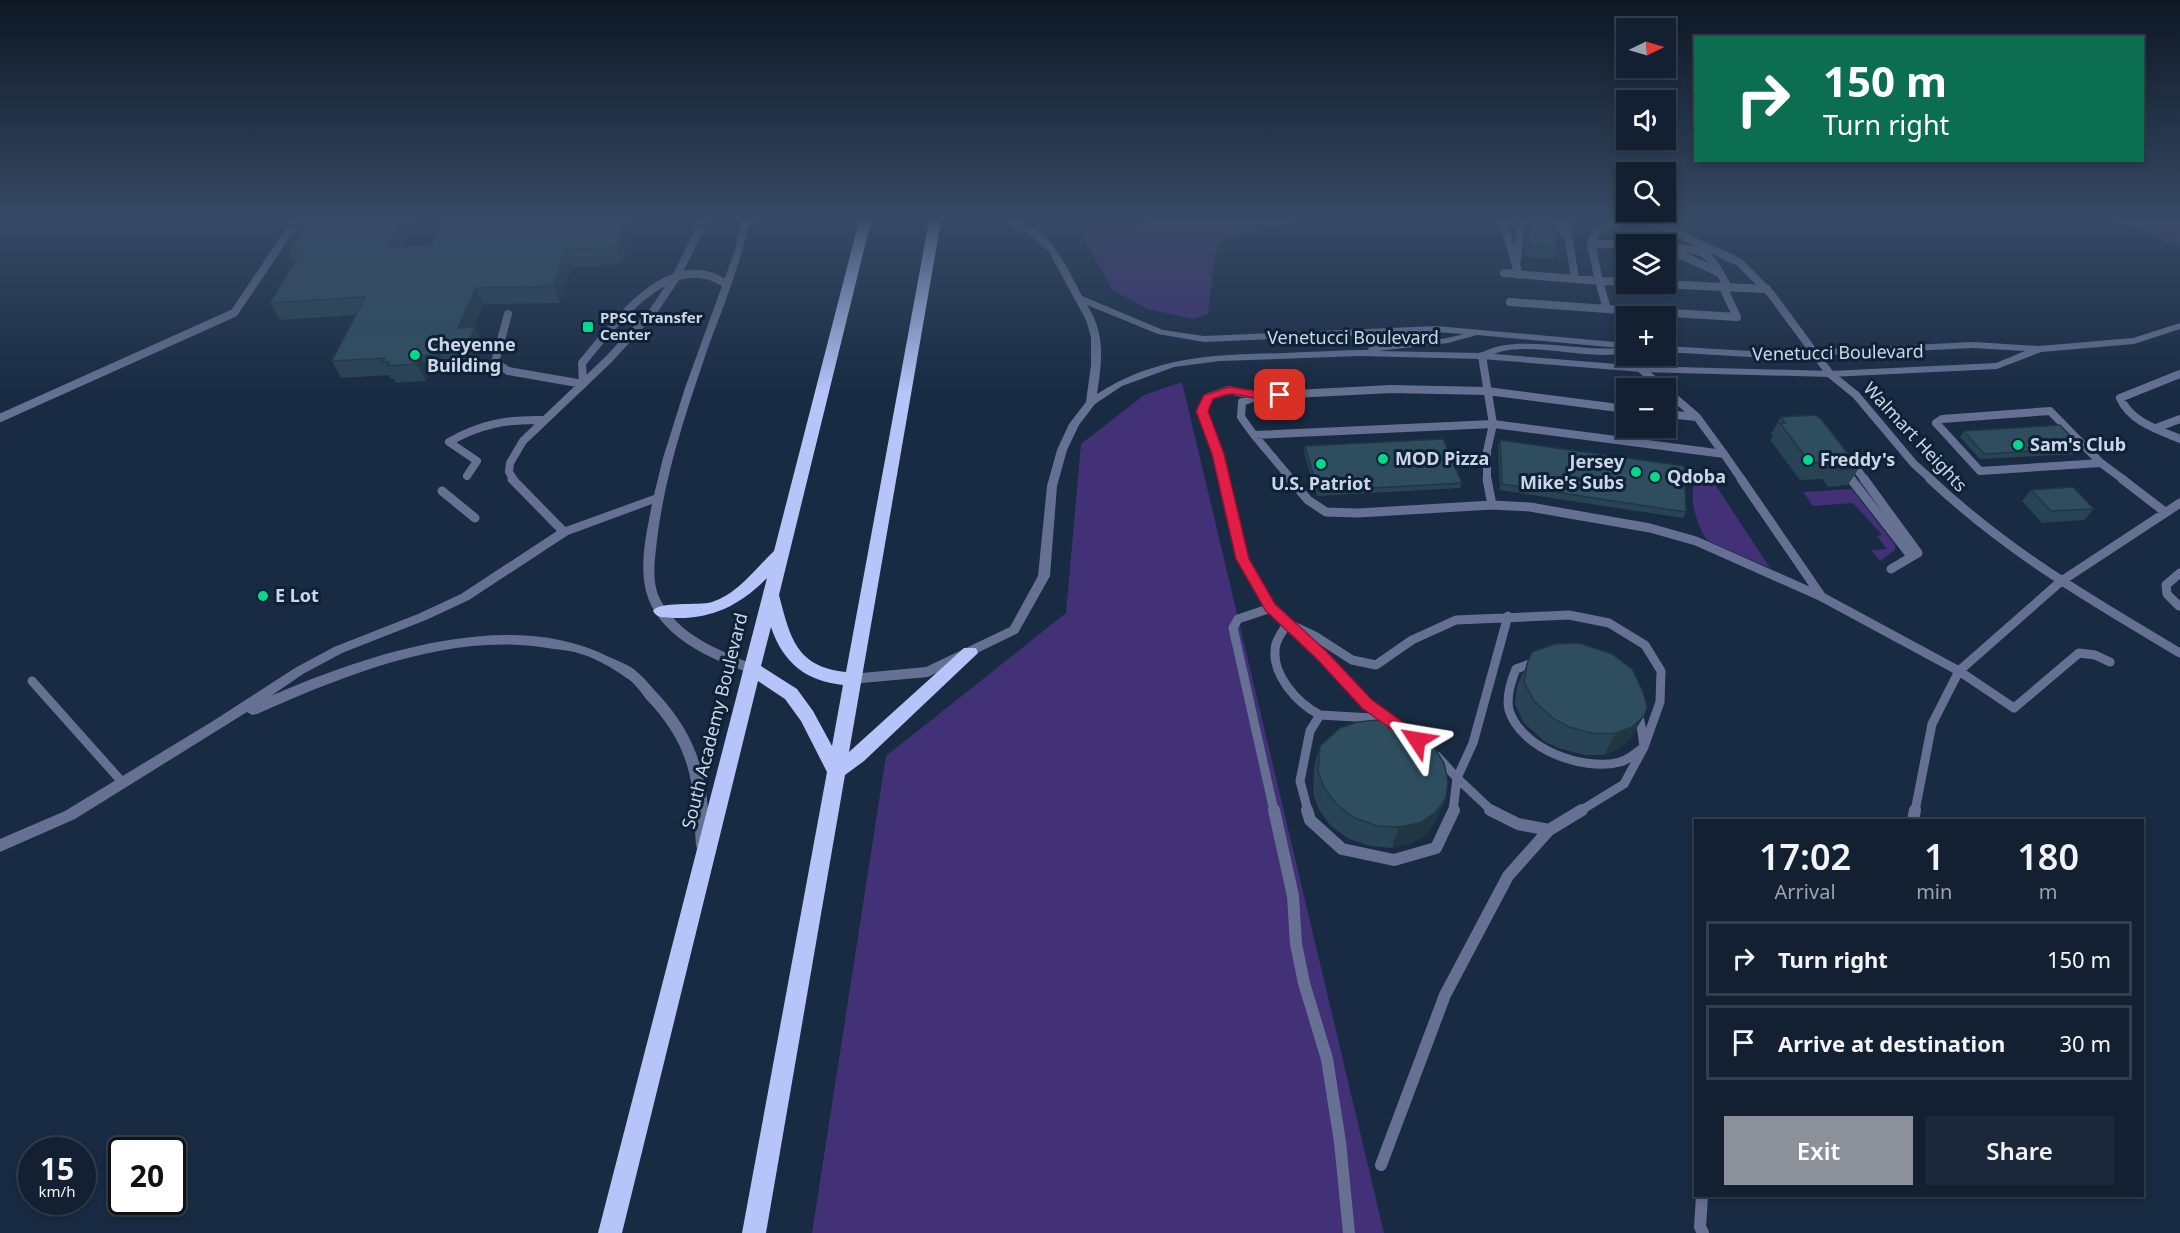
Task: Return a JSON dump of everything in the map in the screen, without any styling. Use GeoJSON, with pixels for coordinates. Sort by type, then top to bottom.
{"type":"FeatureCollection","features":[{"type":"Feature","properties":{"kind":"highway","name":"South Academy Boulevard"},"geometry":{"type":"LineString","coordinates":[[610,1233],[850,279]]}},
{"type":"Feature","properties":{"kind":"highway"},"geometry":{"type":"LineString","coordinates":[[754,1233],[925,279]]}},
{"type":"Feature","properties":{"kind":"highway"},"geometry":{"type":"LineString","coordinates":[[661,611],[707,612],[725,605],[743,594],[780,555]]}},
{"type":"Feature","properties":{"kind":"highway"},"geometry":{"type":"LineString","coordinates":[[771,591],[779,629],[792,655],[811,672],[829,678],[852,679]]}},
{"type":"Feature","properties":{"kind":"highway"},"geometry":{"type":"LineString","coordinates":[[836,771],[858,756],[970,653]]}},
{"type":"Feature","properties":{"kind":"highway"},"geometry":{"type":"LineString","coordinates":[[751,668],[791,694],[807,716],[836,771]]}},
{"type":"Feature","properties":{"kind":"street"},"geometry":{"type":"LineString","coordinates":[[729,279],[682,414],[658,498],[649,558],[651,590],[661,611],[679,632],[704,648],[751,668]]}},
{"type":"Feature","properties":{"kind":"street"},"geometry":{"type":"LineString","coordinates":[[1069,279],[1094,329],[1096,370],[1091,402]]}},
{"type":"Feature","properties":{"kind":"street","name":"Venetucci Boulevard"},"geometry":{"type":"LineString","coordinates":[[1078,298],[1161,332],[1204,339],[1390,329],[1479,332],[1616,347]]}},
{"type":"Feature","properties":{"kind":"street","name":"Venetucci Boulevard"},"geometry":{"type":"LineString","coordinates":[[1676,350],[1767,355],[1972,345],[2039,350],[2134,341],[2180,326]]}},
{"type":"Feature","properties":{"kind":"street"},"geometry":{"type":"LineString","coordinates":[[1360,353],[1392,344],[1451,341],[1479,332]]}},
{"type":"Feature","properties":{"kind":"street"},"geometry":{"type":"LineString","coordinates":[[1482,356],[1492,350],[1509,348],[1597,354],[1616,350]]}},
{"type":"Feature","properties":{"kind":"street","name":"Venetucci Boulevard"},"geometry":{"type":"LineString","coordinates":[[852,679],[928,672],[1014,630],[1044,576],[1052,486],[1059,459],[1074,424],[1091,402],[1119,384],[1172,364],[1220,357],[1360,353],[1482,356],[1641,369],[1830,374],[1997,366],[2039,350]]}},
{"type":"Feature","properties":{"kind":"street"},"geometry":{"type":"LineString","coordinates":[[0,846],[70,815],[218,725],[298,671],[465,597],[564,532],[610,513],[658,498]]}},
{"type":"Feature","properties":{"kind":"street"},"geometry":{"type":"LineString","coordinates":[[218,725],[345,670],[436,646],[491,640],[538,641],[576,649],[607,659],[633,674],[659,699],[680,733],[696,774],[704,860]]}},
{"type":"Feature","properties":{"kind":"lane"},"geometry":{"type":"LineString","coordinates":[[0,418],[234,313],[257,279]]}},
{"type":"Feature","properties":{"kind":"lane"},"geometry":{"type":"LineString","coordinates":[[583,384],[582,363],[636,300],[671,279]]}},
{"type":"Feature","properties":{"kind":"lane"},"geometry":{"type":"LineString","coordinates":[[564,532],[515,483],[509,472],[510,460],[521,443],[601,368],[665,296],[674,279]]}},
{"type":"Feature","properties":{"kind":"lane"},"geometry":{"type":"LineString","coordinates":[[719,279],[727,284]]}},
{"type":"Feature","properties":{"kind":"lane"},"geometry":{"type":"LineString","coordinates":[[1569,279],[1616,281]]}},
{"type":"Feature","properties":{"kind":"lane"},"geometry":{"type":"LineString","coordinates":[[1510,302],[1737,317],[1722,279]]}},
{"type":"Feature","properties":{"kind":"lane","name":"Walmart Heights"},"geometry":{"type":"LineString","coordinates":[[1756,279],[1767,289],[1830,374],[1856,395],[1914,464],[1972,518],[2060,582],[2180,653]]}},
{"type":"Feature","properties":{"kind":"lane"},"geometry":{"type":"LineString","coordinates":[[1599,280],[1607,309]]}},
{"type":"Feature","properties":{"kind":"lane"},"geometry":{"type":"LineString","coordinates":[[1676,285],[1767,289]]}},
{"type":"Feature","properties":{"kind":"lane"},"geometry":{"type":"LineString","coordinates":[[508,314],[495,362],[508,371],[583,384]]}},
{"type":"Feature","properties":{"kind":"lane"},"geometry":{"type":"LineString","coordinates":[[1482,356],[1493,424],[1487,452],[1487,488],[1492,505]]}},
{"type":"Feature","properties":{"kind":"lane"},"geometry":{"type":"LineString","coordinates":[[1641,369],[1697,417],[1822,597]]}},
{"type":"Feature","properties":{"kind":"lane"},"geometry":{"type":"LineString","coordinates":[[2180,374],[2120,398],[2123,408],[2138,420],[2180,439]]}},
{"type":"Feature","properties":{"kind":"lane"},"geometry":{"type":"LineString","coordinates":[[1405,732],[1387,720],[1271,608],[1242,559],[1218,454],[1202,411],[1208,397],[1229,390],[1258,396],[1391,389],[1487,391],[1616,408]]}},
{"type":"Feature","properties":{"kind":"lane"},"geometry":{"type":"LineString","coordinates":[[1258,396],[1242,402],[1241,417],[1308,500],[1326,512],[1358,513],[1492,505],[1530,507],[1677,535],[1822,597],[1959,670],[2014,708],[2079,653],[2095,655],[2110,662]]}},
{"type":"Feature","properties":{"kind":"lane"},"geometry":{"type":"LineString","coordinates":[[2102,462],[1980,471],[1936,423],[1942,419],[2050,411],[2102,462],[2165,512]]}},
{"type":"Feature","properties":{"kind":"lane"},"geometry":{"type":"LineString","coordinates":[[1676,415],[1697,417]]}},
{"type":"Feature","properties":{"kind":"lane"},"geometry":{"type":"LineString","coordinates":[[2156,428],[2180,419]]}},
{"type":"Feature","properties":{"kind":"lane"},"geometry":{"type":"LineString","coordinates":[[467,476],[477,461],[449,442],[470,429],[492,420],[544,420]]}},
{"type":"Feature","properties":{"kind":"lane"},"geometry":{"type":"LineString","coordinates":[[1254,435],[1493,424],[1724,454]]}},
{"type":"Feature","properties":{"kind":"lane"},"geometry":{"type":"LineString","coordinates":[[1846,456],[1914,544],[1918,553],[1891,569]]}},
{"type":"Feature","properties":{"kind":"lane"},"geometry":{"type":"LineString","coordinates":[[1841,466],[1911,556]]}},
{"type":"Feature","properties":{"kind":"lane"},"geometry":{"type":"LineString","coordinates":[[442,491],[475,518]]}},
{"type":"Feature","properties":{"kind":"lane"},"geometry":{"type":"LineString","coordinates":[[1913,819],[1932,724],[1959,670],[2060,582],[2180,502]]}},
{"type":"Feature","properties":{"kind":"lane"},"geometry":{"type":"LineString","coordinates":[[2179,606],[2167,594],[2166,585],[2180,573]]}},
{"type":"Feature","properties":{"kind":"lane"},"geometry":{"type":"LineString","coordinates":[[1271,608],[1238,619],[1233,628],[1293,896],[1296,944],[1304,983],[1327,1059],[1340,1142],[1349,1233]]}},
{"type":"Feature","properties":{"kind":"lane"},"geometry":{"type":"LineString","coordinates":[[1287,623],[1315,636],[1352,660],[1376,665],[1412,640],[1456,620],[1508,615],[1569,615],[1609,623],[1645,645],[1661,671],[1660,702],[1644,747],[1624,784],[1549,830],[1508,876],[1445,995],[1381,1165]]}},
{"type":"Feature","properties":{"kind":"lane"},"geometry":{"type":"LineString","coordinates":[[1320,715],[1310,731],[1300,781],[1310,820],[1342,849],[1394,860],[1436,848],[1452,821],[1456,778],[1473,743],[1508,615]]}},
{"type":"Feature","properties":{"kind":"lane"},"geometry":{"type":"LineString","coordinates":[[1287,623],[1276,646],[1281,675],[1310,711],[1320,715],[1355,714],[1387,720]]}},
{"type":"Feature","properties":{"kind":"lane"},"geometry":{"type":"LineString","coordinates":[[1570,658],[1602,665],[1629,687],[1642,717],[1644,747],[1621,762],[1587,764],[1553,752],[1526,737],[1509,711],[1509,686],[1516,669],[1544,659],[1570,658]]}},
{"type":"Feature","properties":{"kind":"lane"},"geometry":{"type":"LineString","coordinates":[[32,681],[123,783]]}},
{"type":"Feature","properties":{"kind":"lane"},"geometry":{"type":"LineString","coordinates":[[1432,750],[1456,778],[1490,811],[1521,827],[1549,830]]}},
{"type":"Feature","properties":{"kind":"lane"},"geometry":{"type":"LineString","coordinates":[[1702,1197],[1700,1227],[1704,1233]]}},
{"type":"Feature","properties":{"kind":"shaded area"},"geometry":{"type":"Polygon","coordinates":[[[1106,279],[1212,279],[1208,314],[1193,319],[1148,309],[1112,290],[1106,279]]]}},
{"type":"Feature","properties":{"kind":"shaded area"},"geometry":{"type":"Polygon","coordinates":[[[1182,382],[1384,1233],[812,1233],[886,756],[1066,613],[1081,444],[1144,395],[1182,382]]]}},
{"type":"Feature","properties":{"kind":"shaded area"},"geometry":{"type":"Polygon","coordinates":[[[1709,475],[1770,568],[1708,541],[1704,535],[1694,509],[1693,491],[1699,477],[1709,475]]]}},
{"type":"Feature","properties":{"kind":"shaded area"},"geometry":{"type":"Polygon","coordinates":[[[1852,489],[1895,545],[1895,550],[1880,561],[1871,550],[1887,549],[1877,536],[1882,535],[1853,503],[1813,506],[1803,492],[1852,489]]]}},
{"type":"Feature","properties":{"kind":"building"},"geometry":{"type":"Polygon","coordinates":[[[285,279],[555,279],[553,286],[476,288],[458,328],[475,327],[466,349],[438,350],[437,354],[421,356],[417,364],[387,366],[389,362],[382,362],[385,358],[332,361],[365,297],[270,303],[285,279]]]}},
{"type":"Feature","properties":{"kind":"building"},"geometry":{"type":"Polygon","coordinates":[[[1815,415],[1822,420],[1859,468],[1839,470],[1833,462],[1810,463],[1780,423],[1785,423],[1781,417],[1815,415]]]}},
{"type":"Feature","properties":{"kind":"building","name":"Sam's Club"},"geometry":{"type":"Polygon","coordinates":[[[2060,425],[2082,448],[1984,454],[1964,431],[2060,425]]]}},
{"type":"Feature","properties":{"kind":"building"},"geometry":{"type":"Polygon","coordinates":[[[1443,439],[1462,483],[1318,491],[1305,446],[1443,439]]]}},
{"type":"Feature","properties":{"kind":"building"},"geometry":{"type":"Polygon","coordinates":[[[1500,440],[1684,466],[1686,512],[1502,484],[1500,440]]]}},
{"type":"Feature","properties":{"kind":"building"},"geometry":{"type":"Polygon","coordinates":[[[2073,487],[2094,509],[2051,511],[2031,490],[2073,487]]]}},
{"type":"Feature","properties":{"kind":"building"},"geometry":{"type":"Polygon","coordinates":[[[1579,643],[1612,654],[1632,669],[1647,707],[1644,716],[1632,727],[1616,733],[1595,734],[1569,727],[1554,719],[1534,701],[1524,682],[1532,652],[1555,644],[1579,643]]]}},
{"type":"Feature","properties":{"kind":"building"},"geometry":{"type":"Polygon","coordinates":[[[1378,720],[1398,724],[1418,733],[1434,747],[1444,763],[1448,781],[1446,798],[1436,812],[1420,823],[1399,827],[1377,826],[1355,818],[1337,805],[1325,789],[1318,772],[1320,746],[1340,728],[1358,722],[1378,720]]]}},
{"type":"Feature","properties":{"kind":"place","name":"PPSC Transfer Center"},"geometry":{"type":"Point","coordinates":[588,327]}},
{"type":"Feature","properties":{"kind":"place","name":"Cheyenne Building"},"geometry":{"type":"Point","coordinates":[415,355]}},
{"type":"Feature","properties":{"kind":"place","name":"Sam's Club"},"geometry":{"type":"Point","coordinates":[2018,445]}},
{"type":"Feature","properties":{"kind":"place","name":"MOD Pizza"},"geometry":{"type":"Point","coordinates":[1383,459]}},
{"type":"Feature","properties":{"kind":"place","name":"Freddy's"},"geometry":{"type":"Point","coordinates":[1808,460]}},
{"type":"Feature","properties":{"kind":"place","name":"U.S. Patriot"},"geometry":{"type":"Point","coordinates":[1321,464]}},
{"type":"Feature","properties":{"kind":"place","name":"Jersey Mike's Subs"},"geometry":{"type":"Point","coordinates":[1636,472]}},
{"type":"Feature","properties":{"kind":"place","name":"Qdoba"},"geometry":{"type":"Point","coordinates":[1655,477]}},
{"type":"Feature","properties":{"kind":"place","name":"E Lot"},"geometry":{"type":"Point","coordinates":[263,596]}},
{"type":"Feature","properties":{"kind":"route"},"geometry":{"type":"LineString","coordinates":[[1280,395],[1258,396],[1229,390],[1208,397],[1202,411],[1218,454],[1242,559],[1271,608],[1322,655],[1367,704],[1417,740]]}}]}
